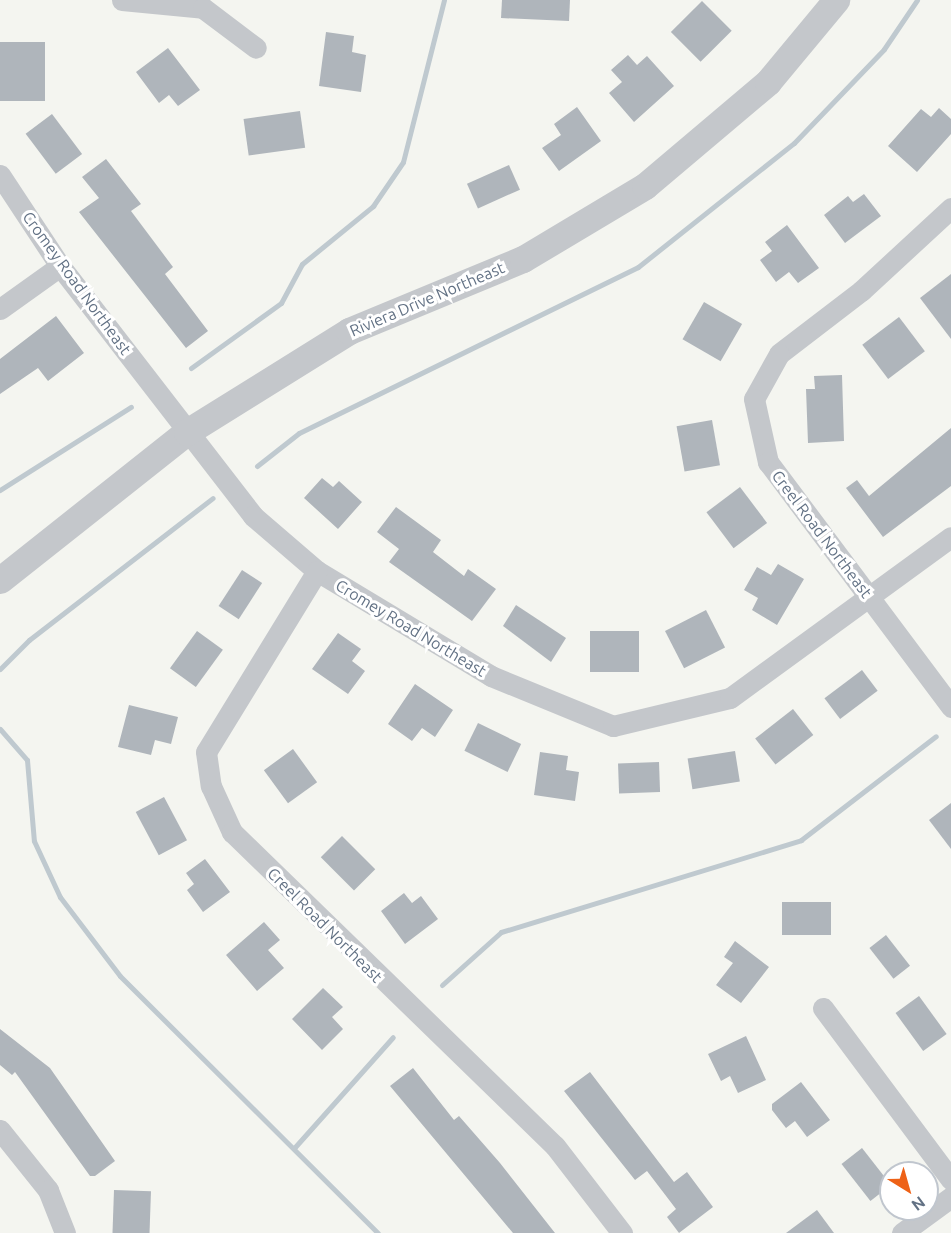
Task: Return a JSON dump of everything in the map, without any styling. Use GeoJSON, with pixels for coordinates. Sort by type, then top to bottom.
{"type":"FeatureCollection","features":[{"type":"Feature","properties":{"kind":"street"},"geometry":{"type":"LineString","coordinates":[[122,0],[203,8],[256,48]]}},
{"type":"Feature","properties":{"kind":"street","name":"Riviera Drive Northeast"},"geometry":{"type":"LineString","coordinates":[[0,580],[187,432],[349,331],[523,259],[645,186],[768,82],[837,0]]}},
{"type":"Feature","properties":{"kind":"street","name":"Cromey Road Northeast"},"geometry":{"type":"LineString","coordinates":[[0,175],[60,266],[253,516],[317,571],[491,676],[613,726],[730,698],[951,537]]}},
{"type":"Feature","properties":{"kind":"street","name":"Creel Road Northeast"},"geometry":{"type":"LineString","coordinates":[[951,208],[861,291],[779,354],[754,399],[768,462],[951,707]]}},
{"type":"Feature","properties":{"kind":"street"},"geometry":{"type":"LineString","coordinates":[[0,309],[60,266]]}},
{"type":"Feature","properties":{"kind":"street","name":"Creel Road Northeast"},"geometry":{"type":"LineString","coordinates":[[317,571],[206,752],[211,786],[232,832],[555,1146],[622,1233]]}},
{"type":"Feature","properties":{"kind":"street"},"geometry":{"type":"LineString","coordinates":[[824,1008],[951,1180]]}},
{"type":"Feature","properties":{"kind":"street"},"geometry":{"type":"LineString","coordinates":[[0,1130],[48,1190],[64,1233]]}},
{"type":"Feature","properties":{"kind":"street"},"geometry":{"type":"LineString","coordinates":[[902,1233],[951,1197]]}},
{"type":"Feature","properties":{"kind":"building"},"geometry":{"type":"Polygon","coordinates":[[[502,0],[570,0],[569,21],[501,18],[502,0]]]}},
{"type":"Feature","properties":{"kind":"building"},"geometry":{"type":"Polygon","coordinates":[[[702,1],[732,31],[701,62],[671,32],[702,1]]]}},
{"type":"Feature","properties":{"kind":"building"},"geometry":{"type":"Polygon","coordinates":[[[326,32],[354,36],[352,52],[366,55],[361,92],[319,86],[326,32]]]}},
{"type":"Feature","properties":{"kind":"building"},"geometry":{"type":"Polygon","coordinates":[[[0,42],[45,42],[45,101],[0,101],[0,42]]]}},
{"type":"Feature","properties":{"kind":"building"},"geometry":{"type":"Polygon","coordinates":[[[168,48],[200,90],[178,106],[169,95],[159,103],[136,72],[168,48]]]}},
{"type":"Feature","properties":{"kind":"building"},"geometry":{"type":"Polygon","coordinates":[[[628,55],[637,65],[647,56],[674,86],[634,122],[609,93],[622,82],[611,70],[628,55]]]}},
{"type":"Feature","properties":{"kind":"building"},"geometry":{"type":"Polygon","coordinates":[[[577,107],[601,141],[559,171],[542,148],[561,135],[554,124],[577,107]]]}},
{"type":"Feature","properties":{"kind":"building"},"geometry":{"type":"Polygon","coordinates":[[[939,108],[951,119],[951,134],[917,172],[888,146],[921,109],[931,117],[939,108]]]}},
{"type":"Feature","properties":{"kind":"building"},"geometry":{"type":"Polygon","coordinates":[[[300,111],[305,148],[249,156],[244,119],[300,111]]]}},
{"type":"Feature","properties":{"kind":"building"},"geometry":{"type":"Polygon","coordinates":[[[52,114],[82,154],[56,174],[26,134],[52,114]]]}},
{"type":"Feature","properties":{"kind":"building"},"geometry":{"type":"Polygon","coordinates":[[[106,159],[141,204],[131,211],[173,267],[165,274],[208,331],[186,348],[79,212],[99,198],[82,177],[106,159]]]}},
{"type":"Feature","properties":{"kind":"building"},"geometry":{"type":"Polygon","coordinates":[[[509,165],[520,190],[478,208],[467,184],[509,165]]]}},
{"type":"Feature","properties":{"kind":"building"},"geometry":{"type":"Polygon","coordinates":[[[864,194],[881,216],[845,243],[824,215],[848,196],[853,202],[864,194]]]}},
{"type":"Feature","properties":{"kind":"building"},"geometry":{"type":"Polygon","coordinates":[[[787,225],[819,268],[798,283],[789,272],[776,282],[760,260],[772,251],[765,242],[787,225]]]}},
{"type":"Feature","properties":{"kind":"building"},"geometry":{"type":"Polygon","coordinates":[[[951,274],[951,339],[920,298],[951,274]]]}},
{"type":"Feature","properties":{"kind":"building"},"geometry":{"type":"Polygon","coordinates":[[[704,302],[742,324],[721,361],[682,339],[704,302]]]}},
{"type":"Feature","properties":{"kind":"building"},"geometry":{"type":"Polygon","coordinates":[[[56,316],[84,353],[48,381],[38,368],[0,394],[0,359],[56,316]]]}},
{"type":"Feature","properties":{"kind":"building"},"geometry":{"type":"Polygon","coordinates":[[[899,317],[925,351],[888,379],[862,345],[899,317]]]}},
{"type":"Feature","properties":{"kind":"building"},"geometry":{"type":"Polygon","coordinates":[[[842,375],[844,441],[808,443],[806,389],[815,389],[814,376],[842,375]]]}},
{"type":"Feature","properties":{"kind":"building"},"geometry":{"type":"Polygon","coordinates":[[[712,420],[720,465],[685,472],[677,426],[712,420]]]}},
{"type":"Feature","properties":{"kind":"building"},"geometry":{"type":"Polygon","coordinates":[[[951,428],[951,486],[883,537],[846,488],[857,480],[869,496],[951,428]]]}},
{"type":"Feature","properties":{"kind":"building"},"geometry":{"type":"Polygon","coordinates":[[[322,478],[333,487],[339,481],[362,502],[338,529],[304,498],[322,478]]]}},
{"type":"Feature","properties":{"kind":"building"},"geometry":{"type":"Polygon","coordinates":[[[740,487],[767,523],[734,548],[706,512],[740,487]]]}},
{"type":"Feature","properties":{"kind":"building"},"geometry":{"type":"Polygon","coordinates":[[[396,507],[441,540],[433,552],[464,576],[468,569],[496,589],[472,621],[389,562],[399,549],[377,532],[396,507]]]}},
{"type":"Feature","properties":{"kind":"building"},"geometry":{"type":"Polygon","coordinates":[[[778,564],[804,579],[777,625],[752,610],[758,598],[744,590],[757,567],[771,575],[778,564]]]}},
{"type":"Feature","properties":{"kind":"building"},"geometry":{"type":"Polygon","coordinates":[[[242,570],[262,583],[239,619],[219,606],[242,570]]]}},
{"type":"Feature","properties":{"kind":"building"},"geometry":{"type":"Polygon","coordinates":[[[516,605],[566,638],[551,662],[503,626],[516,605]]]}},
{"type":"Feature","properties":{"kind":"building"},"geometry":{"type":"Polygon","coordinates":[[[706,610],[725,647],[684,668],[665,631],[706,610]]]}},
{"type":"Feature","properties":{"kind":"building"},"geometry":{"type":"Polygon","coordinates":[[[197,631],[223,650],[196,687],[170,668],[197,631]]]}},
{"type":"Feature","properties":{"kind":"building"},"geometry":{"type":"Polygon","coordinates":[[[590,631],[639,631],[639,672],[590,672],[590,631]]]}},
{"type":"Feature","properties":{"kind":"building"},"geometry":{"type":"Polygon","coordinates":[[[338,633],[361,649],[352,661],[365,671],[348,694],[312,669],[338,633]]]}},
{"type":"Feature","properties":{"kind":"building"},"geometry":{"type":"Polygon","coordinates":[[[862,670],[878,691],[840,719],[824,698],[862,670]]]}},
{"type":"Feature","properties":{"kind":"building"},"geometry":{"type":"Polygon","coordinates":[[[415,684],[453,710],[435,737],[422,728],[412,741],[388,724],[415,684]]]}},
{"type":"Feature","properties":{"kind":"building"},"geometry":{"type":"Polygon","coordinates":[[[129,705],[178,717],[171,744],[155,740],[151,755],[118,747],[129,705]]]}},
{"type":"Feature","properties":{"kind":"building"},"geometry":{"type":"Polygon","coordinates":[[[793,709],[813,735],[775,765],[755,739],[793,709]]]}},
{"type":"Feature","properties":{"kind":"building"},"geometry":{"type":"Polygon","coordinates":[[[478,723],[521,744],[508,772],[464,751],[478,723]]]}},
{"type":"Feature","properties":{"kind":"building"},"geometry":{"type":"Polygon","coordinates":[[[293,749],[317,782],[288,803],[264,770],[293,749]]]}},
{"type":"Feature","properties":{"kind":"building"},"geometry":{"type":"Polygon","coordinates":[[[735,751],[740,782],[692,789],[688,759],[735,751]]]}},
{"type":"Feature","properties":{"kind":"building"},"geometry":{"type":"Polygon","coordinates":[[[540,752],[568,756],[566,770],[579,772],[575,801],[534,795],[540,752]]]}},
{"type":"Feature","properties":{"kind":"building"},"geometry":{"type":"Polygon","coordinates":[[[659,762],[660,792],[619,793],[618,763],[659,762]]]}},
{"type":"Feature","properties":{"kind":"building"},"geometry":{"type":"Polygon","coordinates":[[[164,797],[187,840],[159,855],[136,812],[164,797]]]}},
{"type":"Feature","properties":{"kind":"building"},"geometry":{"type":"Polygon","coordinates":[[[951,803],[951,849],[929,820],[951,803]]]}},
{"type":"Feature","properties":{"kind":"building"},"geometry":{"type":"Polygon","coordinates":[[[342,836],[375,869],[354,890],[321,857],[342,836]]]}},
{"type":"Feature","properties":{"kind":"building"},"geometry":{"type":"Polygon","coordinates":[[[205,859],[230,892],[203,912],[187,890],[194,884],[186,873],[205,859]]]}},
{"type":"Feature","properties":{"kind":"building"},"geometry":{"type":"Polygon","coordinates":[[[404,893],[412,903],[421,896],[438,919],[405,944],[381,911],[404,893]]]}},
{"type":"Feature","properties":{"kind":"building"},"geometry":{"type":"Polygon","coordinates":[[[782,902],[831,902],[831,935],[782,935],[782,902]]]}},
{"type":"Feature","properties":{"kind":"building"},"geometry":{"type":"Polygon","coordinates":[[[264,922],[280,940],[268,950],[284,968],[257,991],[226,955],[264,922]]]}},
{"type":"Feature","properties":{"kind":"building"},"geometry":{"type":"Polygon","coordinates":[[[886,935],[910,966],[893,979],[869,948],[886,935]]]}},
{"type":"Feature","properties":{"kind":"building"},"geometry":{"type":"Polygon","coordinates":[[[735,941],[769,967],[741,1003],[716,985],[733,963],[724,957],[735,941]]]}},
{"type":"Feature","properties":{"kind":"building"},"geometry":{"type":"Polygon","coordinates":[[[323,988],[343,1007],[332,1017],[343,1029],[322,1050],[292,1019],[323,988]]]}},
{"type":"Feature","properties":{"kind":"building"},"geometry":{"type":"Polygon","coordinates":[[[919,996],[947,1034],[923,1051],[896,1013],[919,996]]]}},
{"type":"Feature","properties":{"kind":"building"},"geometry":{"type":"Polygon","coordinates":[[[0,1029],[50,1068],[115,1161],[95,1176],[90,1176],[15,1072],[12,1075],[0,1065],[0,1029]]]}},
{"type":"Feature","properties":{"kind":"building"},"geometry":{"type":"Polygon","coordinates":[[[746,1036],[766,1080],[738,1093],[730,1076],[721,1081],[708,1054],[746,1036]]]}},
{"type":"Feature","properties":{"kind":"building"},"geometry":{"type":"Polygon","coordinates":[[[413,1068],[454,1120],[459,1116],[500,1163],[555,1233],[513,1233],[390,1086],[413,1068]]]}},
{"type":"Feature","properties":{"kind":"building"},"geometry":{"type":"Polygon","coordinates":[[[590,1072],[674,1182],[687,1172],[713,1207],[679,1233],[667,1217],[676,1209],[647,1171],[635,1180],[564,1091],[590,1072]]]}},
{"type":"Feature","properties":{"kind":"building"},"geometry":{"type":"Polygon","coordinates":[[[801,1082],[830,1120],[807,1137],[795,1121],[786,1128],[772,1110],[772,1104],[801,1082]]]}},
{"type":"Feature","properties":{"kind":"building"},"geometry":{"type":"Polygon","coordinates":[[[862,1148],[879,1170],[879,1194],[870,1201],[842,1164],[862,1148]]]}},
{"type":"Feature","properties":{"kind":"building"},"geometry":{"type":"Polygon","coordinates":[[[114,1190],[151,1191],[150,1233],[112,1233],[114,1190]]]}},
{"type":"Feature","properties":{"kind":"building"},"geometry":{"type":"Polygon","coordinates":[[[817,1210],[834,1233],[786,1233],[817,1210]]]}},
{"type":"Feature","properties":{"kind":"waterway"},"geometry":{"type":"LineString","coordinates":[[191,368],[281,303],[302,264],[373,206],[403,162],[444,0]]}},
{"type":"Feature","properties":{"kind":"waterway"},"geometry":{"type":"LineString","coordinates":[[257,466],[299,433],[638,267],[794,143],[884,49],[917,0]]}},
{"type":"Feature","properties":{"kind":"waterway"},"geometry":{"type":"LineString","coordinates":[[0,490],[131,407]]}},
{"type":"Feature","properties":{"kind":"waterway"},"geometry":{"type":"LineString","coordinates":[[0,669],[29,640],[213,498]]}},
{"type":"Feature","properties":{"kind":"waterway"},"geometry":{"type":"LineString","coordinates":[[0,729],[27,760],[34,841],[60,897],[120,976],[378,1233]]}},
{"type":"Feature","properties":{"kind":"waterway"},"geometry":{"type":"LineString","coordinates":[[442,985],[501,932],[801,840],[936,736]]}},
{"type":"Feature","properties":{"kind":"waterway"},"geometry":{"type":"LineString","coordinates":[[295,1147],[393,1037]]}}]}
